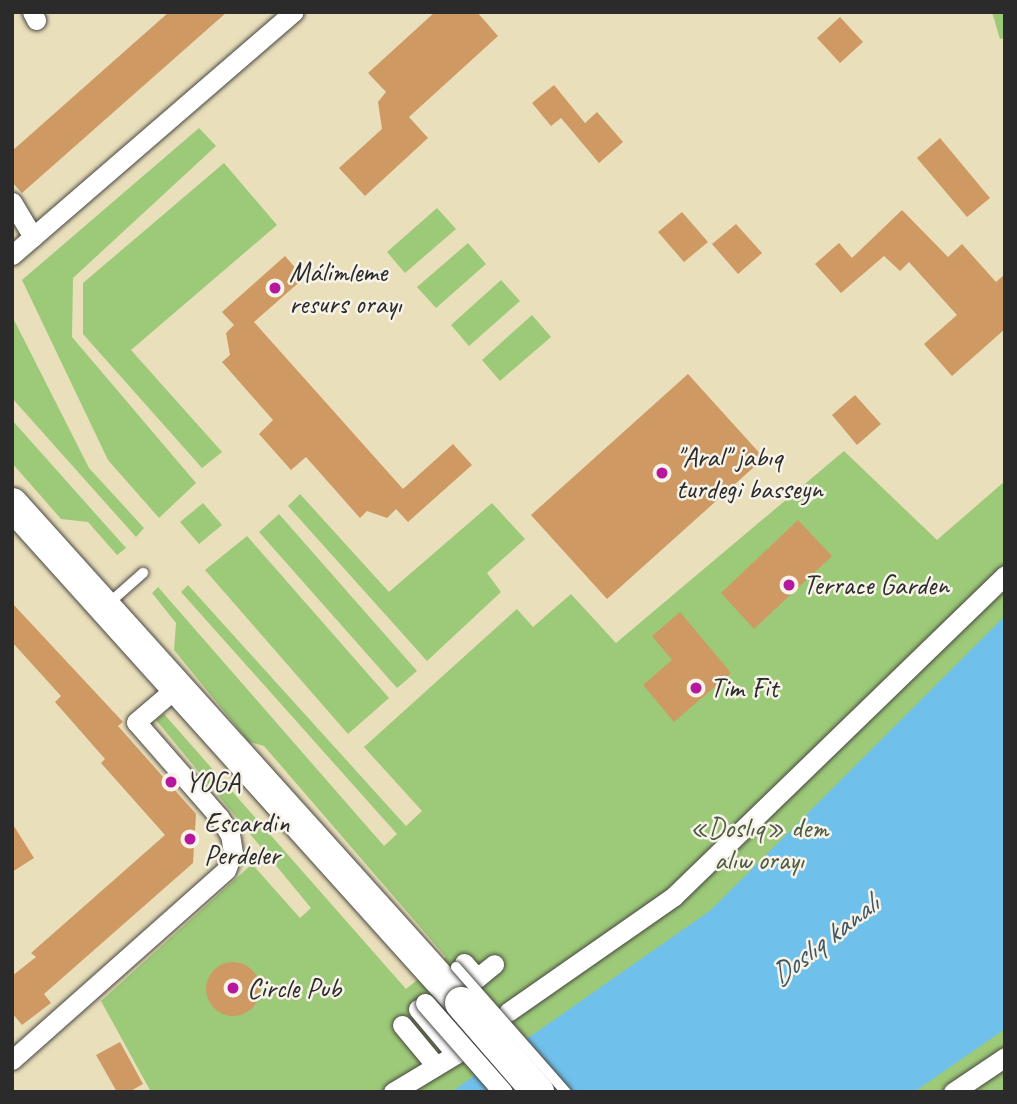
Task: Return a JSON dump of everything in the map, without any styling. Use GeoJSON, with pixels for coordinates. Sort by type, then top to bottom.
{"type":"FeatureCollection","features":[{"type":"Feature","properties":{"kind":"main road"},"geometry":{"type":"LineString","coordinates":[[15,514],[105,607],[538,1092]]}},
{"type":"Feature","properties":{"kind":"street"},"geometry":{"type":"LineString","coordinates":[[12,255],[294,12]]}},
{"type":"Feature","properties":{"kind":"street"},"geometry":{"type":"LineString","coordinates":[[12,202],[33,237]]}},
{"type":"Feature","properties":{"kind":"street"},"geometry":{"type":"LineString","coordinates":[[508,1012],[674,896],[1005,575]]}},
{"type":"Feature","properties":{"kind":"street"},"geometry":{"type":"LineString","coordinates":[[12,1060],[226,870],[233,853],[230,835],[219,817],[136,722],[177,688]]}},
{"type":"Feature","properties":{"kind":"street"},"geometry":{"type":"LineString","coordinates":[[460,965],[477,978],[494,964]]}},
{"type":"Feature","properties":{"kind":"street"},"geometry":{"type":"LineString","coordinates":[[393,1092],[456,1054],[422,1006],[503,1092]]}},
{"type":"Feature","properties":{"kind":"street"},"geometry":{"type":"LineString","coordinates":[[402,1025],[436,1066]]}},
{"type":"Feature","properties":{"kind":"street"},"geometry":{"type":"LineString","coordinates":[[953,1092],[1005,1056]]}},
{"type":"Feature","properties":{"kind":"lane"},"geometry":{"type":"LineString","coordinates":[[105,607],[143,573]]}},
{"type":"Feature","properties":{"kind":"lane"},"geometry":{"type":"LineString","coordinates":[[460,965],[566,1092]]}},
{"type":"Feature","properties":{"kind":"green space"},"geometry":{"type":"Polygon","coordinates":[[[992,12],[1005,12],[1005,38],[1000,39],[992,12]]]}},
{"type":"Feature","properties":{"kind":"green space"},"geometry":{"type":"Polygon","coordinates":[[[199,128],[216,146],[73,278],[72,337],[196,483],[159,518],[108,460],[22,280],[199,128]]]}},
{"type":"Feature","properties":{"kind":"green space"},"geometry":{"type":"Polygon","coordinates":[[[224,163],[277,225],[131,350],[222,452],[202,468],[83,334],[83,283],[224,163]]]}},
{"type":"Feature","properties":{"kind":"green space"},"geometry":{"type":"Polygon","coordinates":[[[437,208],[456,229],[405,273],[387,252],[437,208]]]}},
{"type":"Feature","properties":{"kind":"green space"},"geometry":{"type":"Polygon","coordinates":[[[468,243],[486,264],[436,308],[417,287],[468,243]]]}},
{"type":"Feature","properties":{"kind":"green space"},"geometry":{"type":"Polygon","coordinates":[[[501,280],[520,301],[469,346],[451,325],[501,280]]]}},
{"type":"Feature","properties":{"kind":"green space"},"geometry":{"type":"Polygon","coordinates":[[[532,315],[551,337],[500,381],[482,360],[532,315]]]}},
{"type":"Feature","properties":{"kind":"green space"},"geometry":{"type":"Polygon","coordinates":[[[12,316],[89,468],[144,528],[136,537],[12,398],[12,316]]]}},
{"type":"Feature","properties":{"kind":"green space"},"geometry":{"type":"Polygon","coordinates":[[[12,420],[126,548],[117,555],[88,522],[61,519],[12,463],[12,420]]]}},
{"type":"Feature","properties":{"kind":"green space","name":"«Doslıq» dem alıw orayı"},"geometry":{"type":"Polygon","coordinates":[[[844,451],[937,540],[1005,481],[1005,1092],[151,1092],[101,1001],[252,864],[300,918],[311,908],[156,720],[164,714],[406,989],[446,957],[264,746],[249,742],[174,650],[176,623],[152,593],[158,587],[384,846],[397,834],[181,592],[188,585],[406,826],[422,811],[364,747],[517,609],[533,627],[571,594],[616,643],[844,451]]]}},
{"type":"Feature","properties":{"kind":"green space"},"geometry":{"type":"Polygon","coordinates":[[[300,494],[389,592],[492,503],[525,539],[487,573],[501,592],[427,661],[288,506],[300,494]]]}},
{"type":"Feature","properties":{"kind":"green space"},"geometry":{"type":"Polygon","coordinates":[[[203,503],[222,525],[199,544],[180,522],[203,503]]]}},
{"type":"Feature","properties":{"kind":"green space"},"geometry":{"type":"Polygon","coordinates":[[[279,514],[417,671],[397,688],[259,532],[279,514]]]}},
{"type":"Feature","properties":{"kind":"green space"},"geometry":{"type":"Polygon","coordinates":[[[247,536],[389,698],[348,734],[205,570],[247,536]]]}},
{"type":"Feature","properties":{"kind":"water","name":"Doslıq kanalı"},"geometry":{"type":"Polygon","coordinates":[[[1005,616],[1005,1029],[914,1092],[451,1092],[711,910],[1005,616]]]}},
{"type":"Feature","properties":{"kind":"building"},"geometry":{"type":"Polygon","coordinates":[[[169,12],[227,12],[22,193],[12,182],[12,151],[169,12]]]}},
{"type":"Feature","properties":{"kind":"building"},"geometry":{"type":"Polygon","coordinates":[[[435,12],[477,12],[498,36],[409,117],[428,138],[365,196],[339,168],[382,129],[378,102],[386,92],[368,73],[435,12]]]}},
{"type":"Feature","properties":{"kind":"building"},"geometry":{"type":"Polygon","coordinates":[[[840,17],[863,42],[840,63],[817,38],[840,17]]]}},
{"type":"Feature","properties":{"kind":"building"},"geometry":{"type":"Polygon","coordinates":[[[554,85],[585,123],[597,112],[623,142],[599,163],[561,118],[551,126],[532,103],[554,85]]]}},
{"type":"Feature","properties":{"kind":"building"},"geometry":{"type":"Polygon","coordinates":[[[940,138],[990,198],[967,217],[917,158],[940,138]]]}},
{"type":"Feature","properties":{"kind":"building"},"geometry":{"type":"Polygon","coordinates":[[[902,210],[948,257],[962,244],[996,282],[1005,274],[1005,329],[952,376],[924,344],[957,315],[909,262],[900,271],[884,256],[841,293],[815,264],[839,243],[852,258],[902,210]]]}},
{"type":"Feature","properties":{"kind":"building"},"geometry":{"type":"Polygon","coordinates":[[[682,212],[708,242],[684,262],[658,232],[682,212]]]}},
{"type":"Feature","properties":{"kind":"building"},"geometry":{"type":"Polygon","coordinates":[[[736,224],[762,253],[738,274],[712,244],[736,224]]]}},
{"type":"Feature","properties":{"kind":"building"},"geometry":{"type":"Polygon","coordinates":[[[285,256],[304,278],[254,322],[403,489],[453,444],[472,465],[408,522],[396,509],[387,518],[367,511],[360,518],[306,457],[291,470],[259,434],[273,420],[222,362],[230,355],[226,333],[234,325],[222,312],[285,256]]]}},
{"type":"Feature","properties":{"kind":"building","name":"\"Aral\" jabıq turdegi basseyn"},"geometry":{"type":"Polygon","coordinates":[[[688,374],[764,458],[607,599],[531,515],[688,374]]]}},
{"type":"Feature","properties":{"kind":"building"},"geometry":{"type":"Polygon","coordinates":[[[855,395],[881,424],[857,445],[832,415],[855,395]]]}},
{"type":"Feature","properties":{"kind":"building"},"geometry":{"type":"Polygon","coordinates":[[[798,520],[832,556],[754,629],[721,593],[798,520]]]}},
{"type":"Feature","properties":{"kind":"building"},"geometry":{"type":"Polygon","coordinates":[[[12,603],[123,722],[118,726],[196,814],[193,863],[44,994],[51,1003],[22,1025],[12,1013],[12,976],[36,957],[31,953],[165,835],[101,763],[105,759],[55,702],[61,696],[12,642],[12,603]]]}},
{"type":"Feature","properties":{"kind":"building"},"geometry":{"type":"Polygon","coordinates":[[[680,612],[731,673],[674,722],[643,685],[672,660],[652,636],[680,612]]]}},
{"type":"Feature","properties":{"kind":"building"},"geometry":{"type":"Polygon","coordinates":[[[12,823],[34,858],[12,872],[12,823]]]}},
{"type":"Feature","properties":{"kind":"building","name":"Circle Pub"},"geometry":{"type":"Polygon","coordinates":[[[238,962],[248,966],[256,974],[260,989],[256,1004],[248,1012],[228,1016],[218,1012],[210,1004],[206,984],[210,974],[218,966],[238,962]]]}},
{"type":"Feature","properties":{"kind":"building"},"geometry":{"type":"Polygon","coordinates":[[[120,1042],[143,1084],[129,1092],[117,1092],[96,1055],[120,1042]]]}},
{"type":"Feature","properties":{"kind":"place","name":"Málimleme resurs orayı"},"geometry":{"type":"Point","coordinates":[275,288]}},
{"type":"Feature","properties":{"kind":"place","name":"\"Aral\" jabıq turdegi basseyn"},"geometry":{"type":"Point","coordinates":[662,473]}},
{"type":"Feature","properties":{"kind":"place","name":"Terrace Garden"},"geometry":{"type":"Point","coordinates":[789,585]}},
{"type":"Feature","properties":{"kind":"place","name":"Tim Fit"},"geometry":{"type":"Point","coordinates":[696,688]}},
{"type":"Feature","properties":{"kind":"place","name":"YOGA"},"geometry":{"type":"Point","coordinates":[171,782]}},
{"type":"Feature","properties":{"kind":"place","name":"Escardin Perdeler"},"geometry":{"type":"Point","coordinates":[190,839]}},
{"type":"Feature","properties":{"kind":"place","name":"Circle Pub"},"geometry":{"type":"Point","coordinates":[233,988]}}]}
